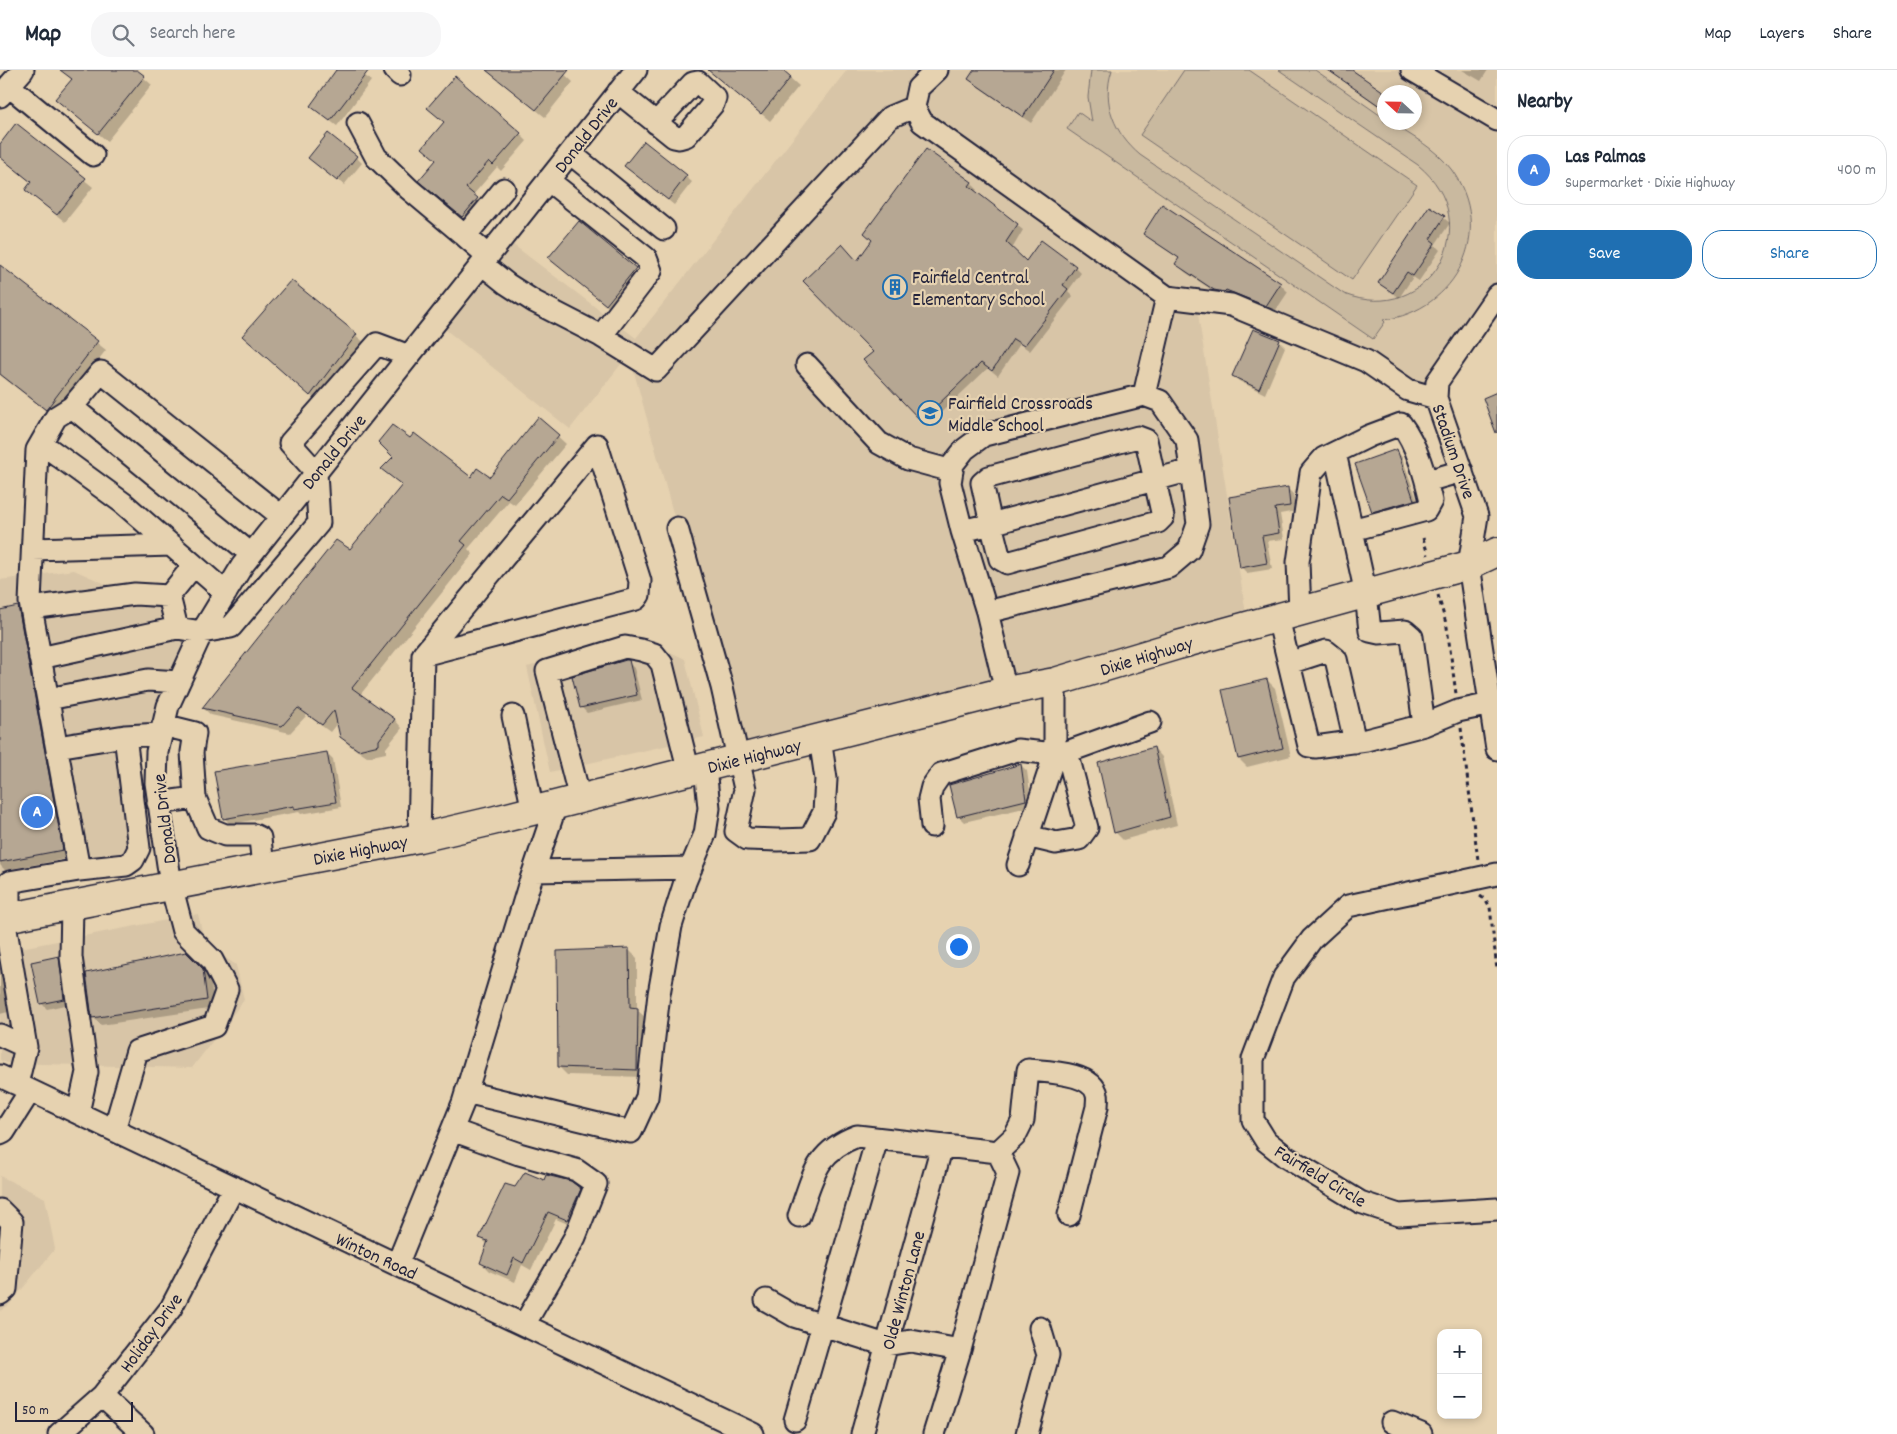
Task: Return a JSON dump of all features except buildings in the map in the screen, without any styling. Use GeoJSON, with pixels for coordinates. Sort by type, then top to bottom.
{"type":"FeatureCollection","features":[{"type":"Feature","properties":{"kind":"main road","name":"Dixie Highway"},"geometry":{"type":"LineString","coordinates":[[4,918],[419,838],[556,805],[1006,691],[1055,682],[1178,645],[1469,565],[1497,552]]}},
{"type":"Feature","properties":{"kind":"street"},"geometry":{"type":"LineString","coordinates":[[23,70],[4,91],[93,155]]}},
{"type":"Feature","properties":{"kind":"street","name":"Donald Drive"},"geometry":{"type":"LineString","coordinates":[[114,1130],[137,1051],[214,1026],[227,989],[212,960],[182,931],[172,885],[156,783],[157,752],[168,706],[202,632],[251,554],[636,70]]}},
{"type":"Feature","properties":{"kind":"street"},"geometry":{"type":"LineString","coordinates":[[937,70],[918,88],[914,107],[922,122],[1167,297],[1231,305],[1366,361],[1408,390],[1436,398]]}},
{"type":"Feature","properties":{"kind":"street"},"geometry":{"type":"LineString","coordinates":[[1412,70],[1497,120]]}},
{"type":"Feature","properties":{"kind":"street"},"geometry":{"type":"LineString","coordinates":[[618,92],[656,123]]}},
{"type":"Feature","properties":{"kind":"street"},"geometry":{"type":"LineString","coordinates":[[358,123],[376,157],[409,189],[465,236],[507,284],[535,302],[602,336],[656,370],[890,117],[914,107]]}},
{"type":"Feature","properties":{"kind":"street"},"geometry":{"type":"LineString","coordinates":[[570,153],[664,229]]}},
{"type":"Feature","properties":{"kind":"street"},"geometry":{"type":"LineString","coordinates":[[548,180],[646,258],[651,271],[602,336]]}},
{"type":"Feature","properties":{"kind":"street"},"geometry":{"type":"LineString","coordinates":[[465,236],[504,190]]}},
{"type":"Feature","properties":{"kind":"street","name":"Stadium Drive"},"geometry":{"type":"LineString","coordinates":[[1497,295],[1437,382],[1436,398],[1477,516],[1469,565],[1492,674],[1497,749]]}},
{"type":"Feature","properties":{"kind":"street"},"geometry":{"type":"LineString","coordinates":[[1144,395],[1167,297]]}},
{"type":"Feature","properties":{"kind":"street"},"geometry":{"type":"LineString","coordinates":[[40,658],[177,628],[202,632],[231,627],[319,523],[316,472],[290,442],[377,344],[409,356]]}},
{"type":"Feature","properties":{"kind":"street"},"geometry":{"type":"LineString","coordinates":[[807,365],[879,443],[908,459],[952,471]]}},
{"type":"Feature","properties":{"kind":"street"},"geometry":{"type":"LineString","coordinates":[[79,870],[30,602],[37,450],[56,417],[72,407],[101,372],[281,516]]}},
{"type":"Feature","properties":{"kind":"street"},"geometry":{"type":"LineString","coordinates":[[1352,530],[1426,510],[1431,501],[1427,481],[1410,438],[1401,424],[1408,390]]}},
{"type":"Feature","properties":{"kind":"street"},"geometry":{"type":"LineString","coordinates":[[987,612],[1169,566],[1189,550],[1198,524],[1187,440],[1160,401],[1144,395],[984,435],[965,448],[953,464],[950,483],[962,531],[987,612],[1006,691]]}},
{"type":"Feature","properties":{"kind":"street"},"geometry":{"type":"LineString","coordinates":[[72,407],[251,554]]}},
{"type":"Feature","properties":{"kind":"street"},"geometry":{"type":"LineString","coordinates":[[1401,424],[1369,436],[1324,458],[1311,473],[1289,615],[1289,663],[1309,746],[1315,748],[1354,742],[1424,725],[1458,711],[1493,706]]}},
{"type":"Feature","properties":{"kind":"street"},"geometry":{"type":"LineString","coordinates":[[1138,437],[1146,440],[1163,517],[1158,522],[1008,563],[1000,559],[991,524],[982,483],[989,477],[1138,437]]}},
{"type":"Feature","properties":{"kind":"street"},"geometry":{"type":"LineString","coordinates":[[41,443],[123,503],[226,593]]}},
{"type":"Feature","properties":{"kind":"street"},"geometry":{"type":"LineString","coordinates":[[419,838],[423,655],[597,445],[640,581],[639,595],[636,599],[423,655]]}},
{"type":"Feature","properties":{"kind":"street"},"geometry":{"type":"LineString","coordinates":[[1335,453],[1366,594],[1370,631],[1379,633],[1405,631],[1412,637],[1424,725]]}},
{"type":"Feature","properties":{"kind":"street"},"geometry":{"type":"LineString","coordinates":[[962,531],[1191,470]]}},
{"type":"Feature","properties":{"kind":"street"},"geometry":{"type":"LineString","coordinates":[[1427,481],[1462,471]]}},
{"type":"Feature","properties":{"kind":"street"},"geometry":{"type":"LineString","coordinates":[[677,528],[722,687],[745,789],[736,831],[747,839],[810,838],[824,812],[826,779],[820,738]]}},
{"type":"Feature","properties":{"kind":"street"},"geometry":{"type":"LineString","coordinates":[[33,550],[172,545]]}},
{"type":"Feature","properties":{"kind":"street"},"geometry":{"type":"LineString","coordinates":[[169,596],[194,565]]}},
{"type":"Feature","properties":{"kind":"street"},"geometry":{"type":"LineString","coordinates":[[31,608],[136,594],[169,596]]}},
{"type":"Feature","properties":{"kind":"street"},"geometry":{"type":"LineString","coordinates":[[169,596],[177,628]]}},
{"type":"Feature","properties":{"kind":"street"},"geometry":{"type":"LineString","coordinates":[[397,1265],[466,1092],[556,805],[547,671],[625,647],[654,654],[662,664],[675,719],[697,769],[709,808],[705,834],[671,926],[659,994],[647,1097],[631,1132],[466,1092]]}},
{"type":"Feature","properties":{"kind":"street"},"geometry":{"type":"LineString","coordinates":[[1289,663],[1326,652],[1336,659],[1354,742]]}},
{"type":"Feature","properties":{"kind":"street"},"geometry":{"type":"LineString","coordinates":[[48,699],[148,680],[179,682]]}},
{"type":"Feature","properties":{"kind":"street"},"geometry":{"type":"LineString","coordinates":[[1027,836],[1056,843],[1079,839],[1087,828],[1061,753],[1055,682]]}},
{"type":"Feature","properties":{"kind":"street"},"geometry":{"type":"LineString","coordinates":[[513,716],[556,805]]}},
{"type":"Feature","properties":{"kind":"street"},"geometry":{"type":"LineString","coordinates":[[932,826],[929,800],[932,787],[941,774],[1017,750],[1061,753],[1150,722]]}},
{"type":"Feature","properties":{"kind":"street"},"geometry":{"type":"LineString","coordinates":[[57,747],[162,730],[195,733],[192,752],[195,798],[208,828],[225,835],[254,835],[260,838],[263,868]]}},
{"type":"Feature","properties":{"kind":"street"},"geometry":{"type":"LineString","coordinates":[[0,1134],[4,1132],[26,1047],[4,918],[9,882],[79,870],[126,865],[133,860],[139,848],[124,736]]}},
{"type":"Feature","properties":{"kind":"street"},"geometry":{"type":"LineString","coordinates":[[1018,865],[1027,836],[1061,753]]}},
{"type":"Feature","properties":{"kind":"street"},"geometry":{"type":"LineString","coordinates":[[158,803],[195,798]]}},
{"type":"Feature","properties":{"kind":"street"},"geometry":{"type":"LineString","coordinates":[[534,871],[691,868]]}},
{"type":"Feature","properties":{"kind":"street","name":"Fairfield Circle"},"geometry":{"type":"LineString","coordinates":[[1488,872],[1348,906],[1312,939],[1284,976],[1253,1059],[1253,1120],[1266,1141],[1286,1157],[1360,1202],[1399,1215],[1497,1209]]}},
{"type":"Feature","properties":{"kind":"street"},"geometry":{"type":"LineString","coordinates":[[72,905],[71,957],[87,1072],[78,1113]]}},
{"type":"Feature","properties":{"kind":"street"},"geometry":{"type":"LineString","coordinates":[[0,1035],[26,1047]]}},
{"type":"Feature","properties":{"kind":"street"},"geometry":{"type":"LineString","coordinates":[[799,1216],[814,1172],[826,1155],[840,1143],[857,1136],[998,1152],[1015,1136],[1023,1120],[1028,1070],[1077,1076],[1089,1082],[1097,1093],[1097,1107],[1069,1215]]}},
{"type":"Feature","properties":{"kind":"street","name":"Winton Road"},"geometry":{"type":"LineString","coordinates":[[16,1084],[753,1434]]}},
{"type":"Feature","properties":{"kind":"street"},"geometry":{"type":"LineString","coordinates":[[452,1130],[518,1154],[576,1170],[596,1184],[574,1237],[524,1325]]}},
{"type":"Feature","properties":{"kind":"street"},"geometry":{"type":"LineString","coordinates":[[795,1420],[877,1138]]}},
{"type":"Feature","properties":{"kind":"street","name":"Olde Winton Lane"},"geometry":{"type":"LineString","coordinates":[[862,1434],[942,1146]]}},
{"type":"Feature","properties":{"kind":"street"},"geometry":{"type":"LineString","coordinates":[[934,1434],[960,1350],[1008,1173],[998,1152]]}},
{"type":"Feature","properties":{"kind":"street","name":"Holiday Drive"},"geometry":{"type":"LineString","coordinates":[[59,1434],[102,1396],[172,1308],[234,1187]]}},
{"type":"Feature","properties":{"kind":"street"},"geometry":{"type":"LineString","coordinates":[[0,1210],[12,1222],[6,1289],[0,1294]]}},
{"type":"Feature","properties":{"kind":"street"},"geometry":{"type":"LineString","coordinates":[[766,1300],[794,1316],[886,1345],[911,1341],[960,1350]]}},
{"type":"Feature","properties":{"kind":"street"},"geometry":{"type":"LineString","coordinates":[[1027,1434],[1048,1355],[1040,1328]]}},
{"type":"Feature","properties":{"kind":"street"},"geometry":{"type":"LineString","coordinates":[[102,1396],[143,1434]]}},
{"type":"Feature","properties":{"kind":"street"},"geometry":{"type":"LineString","coordinates":[[1392,1422],[1421,1434]]}},
{"type":"Feature","properties":{"kind":"path"},"geometry":{"type":"LineString","coordinates":[[1444,617],[1458,711],[1488,872]]}},
{"type":"Feature","properties":{"kind":"path"},"geometry":{"type":"LineString","coordinates":[[1480,897],[1486,900],[1490,907],[1497,970]]}},
{"type":"Feature","properties":{"kind":"shaded area","name":"Fairfield Crossroads Middle School"},"geometry":{"type":"Polygon","coordinates":[[[847,70],[1497,70],[1497,295],[1436,398],[1194,289],[1248,626],[739,759],[629,354],[570,429],[436,322],[503,237],[636,338],[847,70]]]}},
{"type":"Feature","properties":{"kind":"shaded area"},"geometry":{"type":"Polygon","coordinates":[[[1091,70],[1112,70],[1108,94],[1112,117],[1124,138],[1140,155],[1344,294],[1375,300],[1402,296],[1424,283],[1440,264],[1448,240],[1448,214],[1439,189],[1418,165],[1279,70],[1315,70],[1377,113],[1377,130],[1402,130],[1423,143],[1451,169],[1464,193],[1470,217],[1469,242],[1462,264],[1449,285],[1431,301],[1409,313],[1383,320],[1385,322],[1373,339],[1067,129],[1078,112],[1092,122],[1088,97],[1091,70]]]}},
{"type":"Feature","properties":{"kind":"shaded area"},"geometry":{"type":"Polygon","coordinates":[[[1184,70],[1249,70],[1417,185],[1352,280],[1140,135],[1184,70]]]}},
{"type":"Feature","properties":{"kind":"shaded area"},"geometry":{"type":"Polygon","coordinates":[[[74,570],[192,622],[134,760],[145,864],[0,892],[0,580],[74,570]]]}},
{"type":"Feature","properties":{"kind":"shaded area"},"geometry":{"type":"Polygon","coordinates":[[[639,637],[685,659],[704,737],[550,772],[527,667],[639,637]]]}},
{"type":"Feature","properties":{"kind":"shaded area"},"geometry":{"type":"Polygon","coordinates":[[[198,914],[205,944],[236,965],[244,1000],[192,1068],[7,1063],[0,1060],[0,952],[198,914]]]}},
{"type":"Feature","properties":{"kind":"shaded area"},"geometry":{"type":"Polygon","coordinates":[[[0,1176],[45,1198],[55,1249],[9,1305],[0,1311],[0,1176]]]}},
{"type":"Feature","properties":{"kind":"place","name":"Fairfield Central Elementary School"},"geometry":{"type":"Point","coordinates":[895,287]}},
{"type":"Feature","properties":{"kind":"place","name":"Fairfield Crossroads Middle School"},"geometry":{"type":"Point","coordinates":[930,413]}},
{"type":"Feature","properties":{"kind":"place","name":"Las Palmas"},"geometry":{"type":"Point","coordinates":[37,812]}}]}
